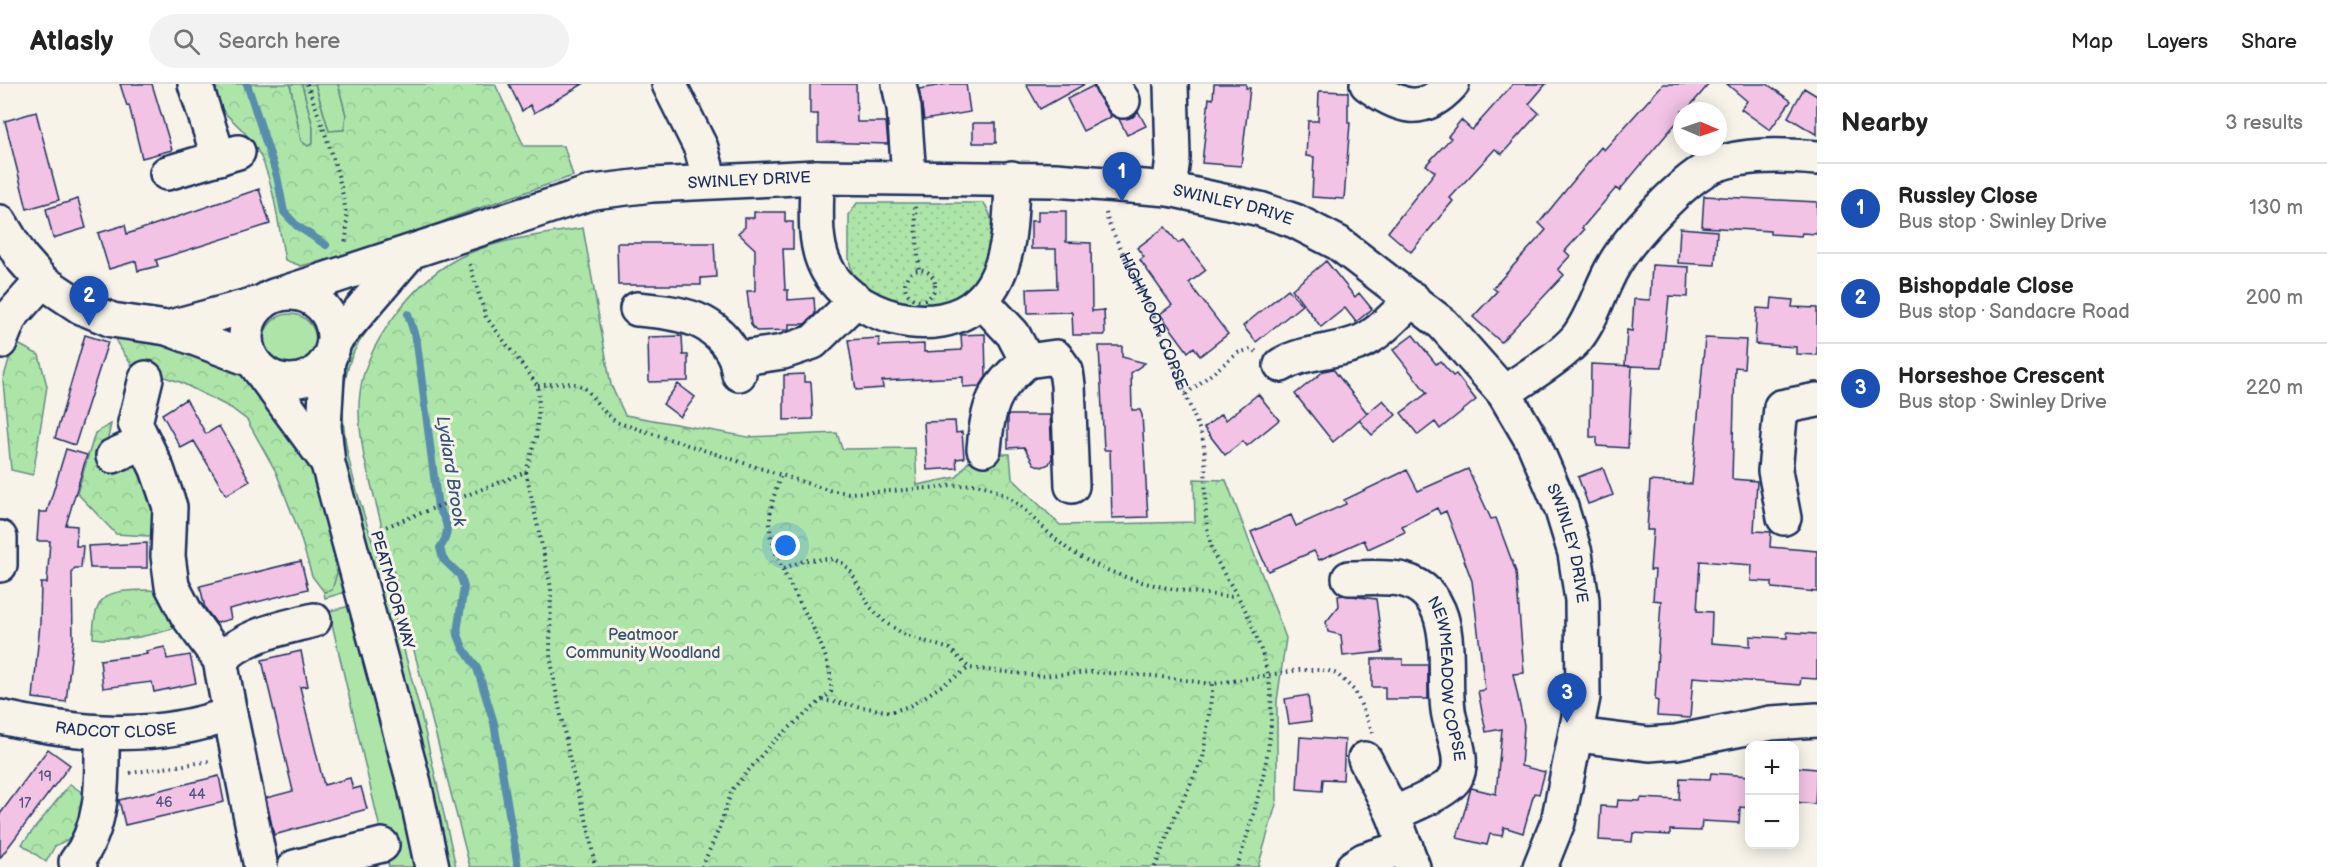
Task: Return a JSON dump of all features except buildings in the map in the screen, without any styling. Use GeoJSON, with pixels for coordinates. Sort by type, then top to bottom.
{"type":"FeatureCollection","features":[{"type":"Feature","properties":{"kind":"street"},"geometry":{"type":"LineString","coordinates":[[167,173],[229,155],[195,84]]}},
{"type":"Feature","properties":{"kind":"street"},"geometry":{"type":"LineString","coordinates":[[669,84],[701,148],[710,181]]}},
{"type":"Feature","properties":{"kind":"street"},"geometry":{"type":"LineString","coordinates":[[899,84],[904,108],[911,176]]}},
{"type":"Feature","properties":{"kind":"street"},"geometry":{"type":"LineString","coordinates":[[1168,189],[1173,158],[1172,84]]}},
{"type":"Feature","properties":{"kind":"street"},"geometry":{"type":"LineString","coordinates":[[1367,84],[1394,102],[1409,106],[1433,100],[1452,84]]}},
{"type":"Feature","properties":{"kind":"street"},"geometry":{"type":"LineString","coordinates":[[1504,393],[1575,339],[1589,319],[1619,257],[1670,199],[1698,175],[1711,166],[1750,158],[1817,158]]}},
{"type":"Feature","properties":{"kind":"street"},"geometry":{"type":"LineString","coordinates":[[817,177],[818,232],[823,261],[831,274],[856,300],[889,316],[923,321],[956,315],[981,300],[993,283],[1003,259],[1011,215],[1012,178]]}},
{"type":"Feature","properties":{"kind":"street","name":"SWINLEY DRIVE"},"geometry":{"type":"LineString","coordinates":[[166,328],[273,298],[339,274],[410,253],[592,192],[710,181],[817,177],[1012,178],[1168,189],[1260,209],[1295,222],[1338,243],[1443,324],[1504,393],[1549,476],[1575,553],[1582,600],[1585,662],[1577,735],[1558,822],[1540,867]]}},
{"type":"Feature","properties":{"kind":"street"},"geometry":{"type":"LineString","coordinates":[[0,222],[21,257],[42,281],[81,307],[112,320],[166,328],[256,364],[282,381],[296,381],[319,370],[331,350],[333,327],[320,304],[308,297],[273,298],[248,323],[246,335],[256,364]]}},
{"type":"Feature","properties":{"kind":"street","name":"SWINLEY DRIVE"},"geometry":{"type":"LineString","coordinates":[[331,350],[410,253]]}},
{"type":"Feature","properties":{"kind":"street"},"geometry":{"type":"LineString","coordinates":[[0,342],[10,317],[42,281]]}},
{"type":"Feature","properties":{"kind":"street"},"geometry":{"type":"LineString","coordinates":[[1281,365],[1296,357],[1358,343],[1370,337],[1413,299]]}},
{"type":"Feature","properties":{"kind":"street"},"geometry":{"type":"LineString","coordinates":[[637,309],[686,314],[732,355],[783,352],[813,342],[856,300]]}},
{"type":"Feature","properties":{"kind":"street"},"geometry":{"type":"LineString","coordinates":[[981,300],[1013,334],[1042,359],[1066,371],[1071,486]]}},
{"type":"Feature","properties":{"kind":"street","name":"PEATMOOR WAY"},"geometry":{"type":"LineString","coordinates":[[331,350],[324,426],[328,464],[414,783],[432,867]]}},
{"type":"Feature","properties":{"kind":"street"},"geometry":{"type":"LineString","coordinates":[[984,449],[991,407],[1002,384],[1042,359]]}},
{"type":"Feature","properties":{"kind":"street","name":"PEATMOOR WAY"},"geometry":{"type":"LineString","coordinates":[[256,364],[328,464]]}},
{"type":"Feature","properties":{"kind":"street"},"geometry":{"type":"LineString","coordinates":[[146,378],[135,423],[164,485],[170,507],[168,556],[172,586],[187,615],[220,660],[261,867]]}},
{"type":"Feature","properties":{"kind":"street"},"geometry":{"type":"LineString","coordinates":[[1784,518],[1775,471],[1772,398],[1817,400]]}},
{"type":"Feature","properties":{"kind":"street"},"geometry":{"type":"LineString","coordinates":[[113,456],[144,442]]}},
{"type":"Feature","properties":{"kind":"street"},"geometry":{"type":"LineString","coordinates":[[0,538],[0,565]]}},
{"type":"Feature","properties":{"kind":"street","name":"NEWMEADOW COPSE"},"geometry":{"type":"LineString","coordinates":[[1349,578],[1402,580],[1416,586],[1434,605],[1446,638],[1447,700],[1457,748],[1457,774],[1454,781],[1444,788],[1393,814]]}},
{"type":"Feature","properties":{"kind":"street"},"geometry":{"type":"LineString","coordinates":[[220,660],[231,649],[253,636],[314,620]]}},
{"type":"Feature","properties":{"kind":"street","name":"RADCOT CLOSE"},"geometry":{"type":"LineString","coordinates":[[0,717],[102,734],[167,732],[203,724],[230,714]]}},
{"type":"Feature","properties":{"kind":"street"},"geometry":{"type":"LineString","coordinates":[[1577,735],[1649,744],[1676,742],[1771,723],[1817,720]]}},
{"type":"Feature","properties":{"kind":"street"},"geometry":{"type":"LineString","coordinates":[[71,865],[95,826],[102,776],[102,734]]}},
{"type":"Feature","properties":{"kind":"street"},"geometry":{"type":"LineString","coordinates":[[1353,867],[1364,860],[1409,857],[1393,814],[1365,759]]}},
{"type":"Feature","properties":{"kind":"street"},"geometry":{"type":"LineString","coordinates":[[295,867],[381,845]]}},
{"type":"Feature","properties":{"kind":"path"},"geometry":{"type":"LineString","coordinates":[[307,84],[338,178],[345,208],[347,239],[339,259],[332,267],[339,274]]}},
{"type":"Feature","properties":{"kind":"path"},"geometry":{"type":"LineString","coordinates":[[911,176],[919,270]]}},
{"type":"Feature","properties":{"kind":"path","name":"HIGHMOOR COPSE"},"geometry":{"type":"LineString","coordinates":[[1104,206],[1108,222],[1138,282],[1186,394],[1238,353],[1251,349],[1281,365]]}},
{"type":"Feature","properties":{"kind":"path"},"geometry":{"type":"LineString","coordinates":[[461,235],[486,317],[538,386],[536,437],[526,472],[551,588],[549,653],[572,770],[588,826],[595,867]]}},
{"type":"Feature","properties":{"kind":"path"},"geometry":{"type":"LineString","coordinates":[[919,270],[930,274],[935,285],[932,294],[921,299],[909,294],[906,286],[908,277],[919,270]]}},
{"type":"Feature","properties":{"kind":"path"},"geometry":{"type":"LineString","coordinates":[[538,386],[568,383],[582,386],[589,390],[616,422],[828,490],[849,493],[975,484],[991,486],[1026,510],[1072,552],[1099,567],[1168,590],[1237,597]]}},
{"type":"Feature","properties":{"kind":"path"},"geometry":{"type":"LineString","coordinates":[[1186,394],[1205,447],[1206,508],[1210,544],[1224,575],[1248,615],[1268,674],[1271,705],[1266,748],[1257,798],[1237,867]]}},
{"type":"Feature","properties":{"kind":"path"},"geometry":{"type":"LineString","coordinates":[[375,531],[526,472]]}},
{"type":"Feature","properties":{"kind":"path"},"geometry":{"type":"LineString","coordinates":[[702,867],[718,831],[732,790],[772,743],[831,692],[832,679],[817,638],[775,549],[769,519],[781,474]]}},
{"type":"Feature","properties":{"kind":"path","name":"PEATMOOR WAY"},"geometry":{"type":"LineString","coordinates":[[372,520],[379,543]]}},
{"type":"Feature","properties":{"kind":"path"},"geometry":{"type":"LineString","coordinates":[[784,568],[807,560],[833,559],[851,572],[870,607],[886,623],[905,635],[950,649],[969,668],[1040,676],[1091,672],[1154,676],[1213,684],[1268,674],[1316,669],[1337,674],[1347,681],[1361,703],[1380,751],[1365,759]]}},
{"type":"Feature","properties":{"kind":"path"},"geometry":{"type":"LineString","coordinates":[[822,700],[891,712],[912,705],[969,668]]}},
{"type":"Feature","properties":{"kind":"path"},"geometry":{"type":"LineString","coordinates":[[1155,867],[1175,816],[1203,758],[1213,684]]}},
{"type":"Feature","properties":{"kind":"path"},"geometry":{"type":"LineString","coordinates":[[102,776],[179,767],[238,754]]}},
{"type":"Feature","properties":{"kind":"green space"},"geometry":{"type":"Polygon","coordinates":[[[216,84],[290,84],[301,141],[308,146],[313,143],[313,127],[302,84],[315,84],[329,131],[344,130],[346,115],[338,84],[495,84],[524,146],[564,146],[573,176],[456,216],[390,244],[301,266],[285,260],[273,193],[265,167],[252,141],[217,106],[216,84]]]}},
{"type":"Feature","properties":{"kind":"green space"},"geometry":{"type":"Polygon","coordinates":[[[290,84],[302,84],[313,127],[313,143],[308,146],[301,141],[290,84]]]}},
{"type":"Feature","properties":{"kind":"green space"},"geometry":{"type":"Polygon","coordinates":[[[315,84],[338,84],[346,115],[344,130],[329,131],[315,84]]]}},
{"type":"Feature","properties":{"kind":"green space"},"geometry":{"type":"Polygon","coordinates":[[[857,203],[984,203],[990,214],[992,238],[984,273],[967,292],[956,298],[930,305],[905,304],[882,296],[853,277],[849,259],[849,215],[857,203]]]}},
{"type":"Feature","properties":{"kind":"green space","name":"Peatmoor Community Woodland"},"geometry":{"type":"Polygon","coordinates":[[[583,228],[611,385],[625,415],[748,437],[837,433],[842,449],[915,448],[917,485],[957,477],[968,462],[978,455],[1010,454],[1012,478],[1060,525],[1195,522],[1194,479],[1226,480],[1286,638],[1277,701],[1277,801],[1258,867],[470,867],[364,457],[359,417],[360,393],[371,355],[381,336],[408,300],[439,270],[470,253],[501,242],[583,228]]]}},
{"type":"Feature","properties":{"kind":"green space"},"geometry":{"type":"Polygon","coordinates":[[[290,314],[300,316],[308,322],[314,330],[316,340],[314,350],[308,358],[300,364],[290,366],[280,364],[272,358],[266,350],[264,340],[266,330],[272,322],[280,316],[290,314]]]}},
{"type":"Feature","properties":{"kind":"green space"},"geometry":{"type":"Polygon","coordinates":[[[368,317],[374,322],[357,345],[350,361],[344,387],[343,414],[345,441],[351,468],[382,572],[374,574],[340,452],[340,361],[368,317]]]}},
{"type":"Feature","properties":{"kind":"green space"},"geometry":{"type":"Polygon","coordinates":[[[117,332],[209,353],[251,376],[300,436],[324,497],[337,573],[332,590],[324,592],[312,576],[298,529],[276,472],[247,420],[231,408],[180,382],[133,367],[117,343],[117,332]]]}},
{"type":"Feature","properties":{"kind":"green space"},"geometry":{"type":"Polygon","coordinates":[[[14,342],[39,355],[47,386],[33,475],[11,470],[3,380],[14,342]]]}},
{"type":"Feature","properties":{"kind":"green space"},"geometry":{"type":"Polygon","coordinates":[[[111,424],[101,470],[140,456],[164,537],[116,534],[77,493],[95,433],[111,424]]]}},
{"type":"Feature","properties":{"kind":"green space"},"geometry":{"type":"Polygon","coordinates":[[[324,497],[346,592],[325,598],[324,592],[332,590],[324,497]]]}},
{"type":"Feature","properties":{"kind":"green space"},"geometry":{"type":"Polygon","coordinates":[[[387,586],[421,714],[456,867],[446,867],[378,588],[387,586]]]}},
{"type":"Feature","properties":{"kind":"green space"},"geometry":{"type":"Polygon","coordinates":[[[150,590],[170,595],[182,609],[172,629],[133,638],[93,638],[96,611],[100,602],[114,593],[150,590]]]}},
{"type":"Feature","properties":{"kind":"green space"},"geometry":{"type":"Polygon","coordinates":[[[353,607],[416,867],[389,867],[329,611],[353,607]]]}},
{"type":"Feature","properties":{"kind":"green space"},"geometry":{"type":"Polygon","coordinates":[[[70,784],[87,796],[78,834],[55,846],[46,862],[22,844],[70,784]]]}},
{"type":"Feature","properties":{"kind":"waterway","name":"Lydiard Brook"},"geometry":{"type":"LineString","coordinates":[[247,84],[277,176],[284,212],[297,226],[326,245]]}},
{"type":"Feature","properties":{"kind":"waterway","name":"Lydiard Brook"},"geometry":{"type":"LineString","coordinates":[[408,314],[417,343],[438,508],[447,528],[440,548],[443,559],[460,575],[464,587],[457,632],[463,648],[477,668],[494,723],[518,867]]}},
{"type":"Feature","properties":{"kind":"place","name":"Russley Close"},"geometry":{"type":"Point","coordinates":[1122,202]}},
{"type":"Feature","properties":{"kind":"place","name":"Bishopdale Close"},"geometry":{"type":"Point","coordinates":[89,326]}},
{"type":"Feature","properties":{"kind":"place","name":"Horseshoe Crescent"},"geometry":{"type":"Point","coordinates":[1567,723]}}]}
